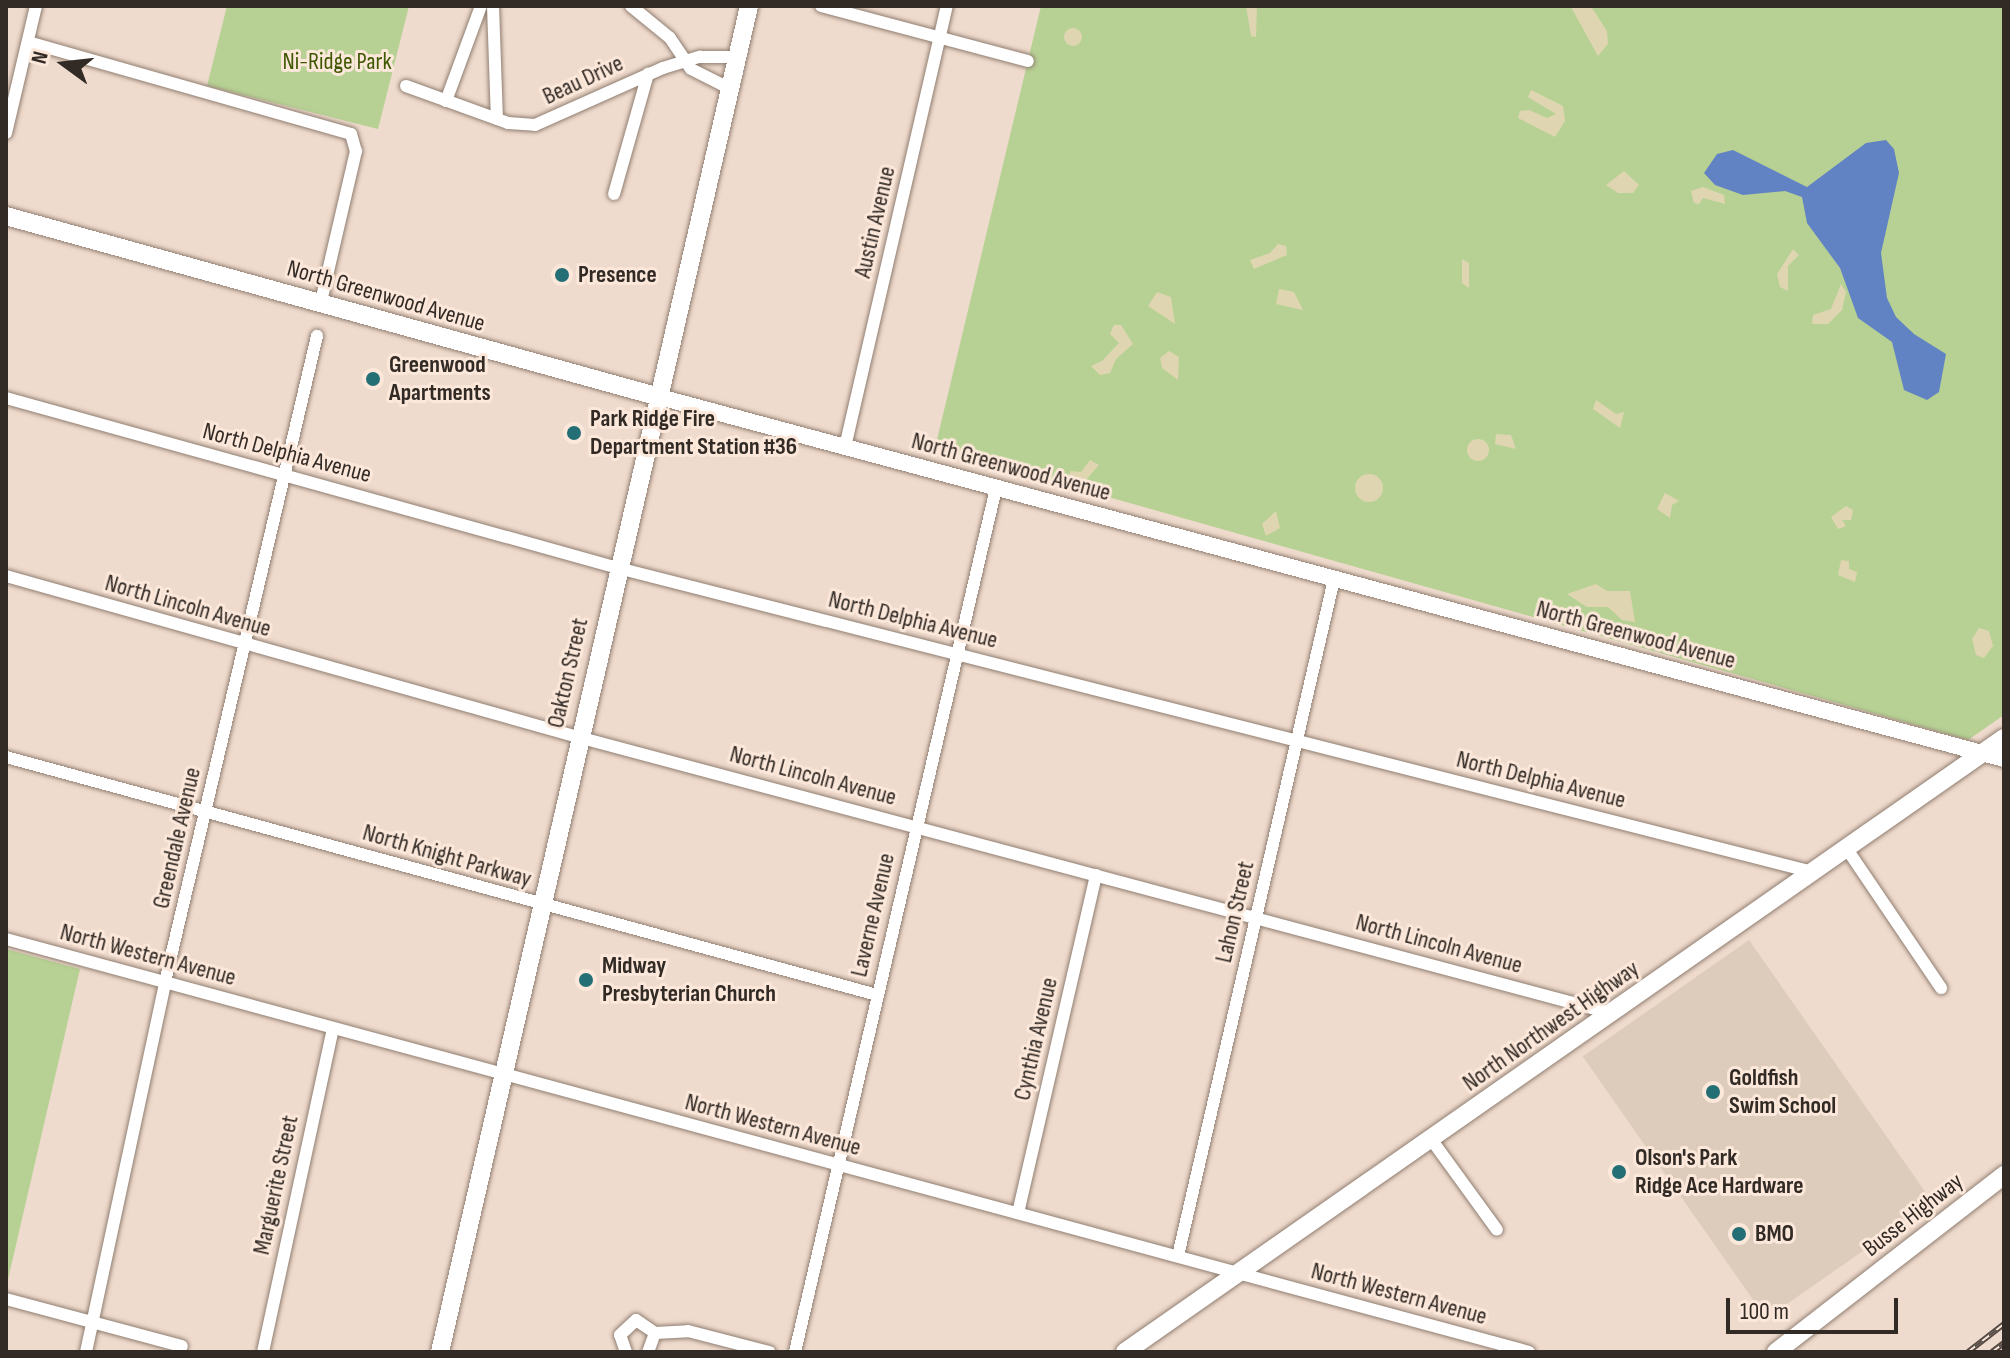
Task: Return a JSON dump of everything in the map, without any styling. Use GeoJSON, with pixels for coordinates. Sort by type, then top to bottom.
{"type":"FeatureCollection","features":[{"type":"Feature","properties":{"kind":"main road","name":"Oakton Street"},"geometry":{"type":"LineString","coordinates":[[440,1352],[656,396],[749,6]]}},
{"type":"Feature","properties":{"kind":"main road","name":"North Greenwood Avenue"},"geometry":{"type":"LineString","coordinates":[[6,216],[656,396]]}},
{"type":"Feature","properties":{"kind":"main road","name":"North Northwest Highway"},"geometry":{"type":"LineString","coordinates":[[1125,1352],[2004,738]]}},
{"type":"Feature","properties":{"kind":"main road","name":"Busse Highway"},"geometry":{"type":"LineString","coordinates":[[1776,1352],[2004,1175]]}},
{"type":"Feature","properties":{"kind":"street"},"geometry":{"type":"LineString","coordinates":[[6,133],[36,6]]}},
{"type":"Feature","properties":{"kind":"street"},"geometry":{"type":"LineString","coordinates":[[446,101],[481,6]]}},
{"type":"Feature","properties":{"kind":"street"},"geometry":{"type":"LineString","coordinates":[[493,6],[497,119]]}},
{"type":"Feature","properties":{"kind":"street"},"geometry":{"type":"LineString","coordinates":[[631,6],[670,38],[687,63],[729,88]]}},
{"type":"Feature","properties":{"kind":"street"},"geometry":{"type":"LineString","coordinates":[[821,6],[1028,61]]}},
{"type":"Feature","properties":{"kind":"street","name":"Austin Avenue"},"geometry":{"type":"LineString","coordinates":[[845,447],[947,6]]}},
{"type":"Feature","properties":{"kind":"street"},"geometry":{"type":"LineString","coordinates":[[28,42],[342,131],[354,139],[356,151],[321,302]]}},
{"type":"Feature","properties":{"kind":"street","name":"Beau Drive"},"geometry":{"type":"LineString","coordinates":[[406,86],[497,119],[535,125],[648,74],[700,57],[737,57]]}},
{"type":"Feature","properties":{"kind":"street"},"geometry":{"type":"LineString","coordinates":[[614,194],[648,74]]}},
{"type":"Feature","properties":{"kind":"street","name":"Greendale Avenue"},"geometry":{"type":"LineString","coordinates":[[86,1352],[165,982],[317,336]]}},
{"type":"Feature","properties":{"kind":"street","name":"North Greenwood Avenue"},"geometry":{"type":"LineString","coordinates":[[656,396],[2004,759]]}},
{"type":"Feature","properties":{"kind":"street","name":"North Delphia Avenue"},"geometry":{"type":"LineString","coordinates":[[6,398],[618,568],[1812,872]]}},
{"type":"Feature","properties":{"kind":"street","name":"Laverne Avenue"},"geometry":{"type":"LineString","coordinates":[[795,1352],[955,653],[996,488]]}},
{"type":"Feature","properties":{"kind":"street","name":"North Lincoln Avenue"},"geometry":{"type":"LineString","coordinates":[[6,576],[578,737],[1610,1013]]}},
{"type":"Feature","properties":{"kind":"street","name":"Lahon Street"},"geometry":{"type":"LineString","coordinates":[[1178,1256],[1334,579]]}},
{"type":"Feature","properties":{"kind":"street","name":"North Knight Parkway"},"geometry":{"type":"LineString","coordinates":[[6,757],[877,995]]}},
{"type":"Feature","properties":{"kind":"street"},"geometry":{"type":"LineString","coordinates":[[1847,849],[1941,988]]}},
{"type":"Feature","properties":{"kind":"street","name":"Cynthia Avenue"},"geometry":{"type":"LineString","coordinates":[[1018,1213],[1096,875]]}},
{"type":"Feature","properties":{"kind":"street","name":"North Western Avenue"},"geometry":{"type":"LineString","coordinates":[[6,939],[1529,1352]]}},
{"type":"Feature","properties":{"kind":"street","name":"Marguerite Street"},"geometry":{"type":"LineString","coordinates":[[263,1352],[333,1028]]}},
{"type":"Feature","properties":{"kind":"street"},"geometry":{"type":"LineString","coordinates":[[1431,1139],[1497,1230]]}},
{"type":"Feature","properties":{"kind":"street"},"geometry":{"type":"LineString","coordinates":[[6,1299],[182,1346]]}},
{"type":"Feature","properties":{"kind":"street"},"geometry":{"type":"LineString","coordinates":[[626,1352],[620,1341],[625,1325],[642,1321],[655,1333],[688,1331],[769,1352]]}},
{"type":"Feature","properties":{"kind":"street"},"geometry":{"type":"LineString","coordinates":[[648,1352],[655,1333]]}},
{"type":"Feature","properties":{"kind":"shaded area"},"geometry":{"type":"Polygon","coordinates":[[[1749,940],[1933,1202],[1766,1319],[1583,1056],[1749,940]]]}},
{"type":"Feature","properties":{"kind":"green space","name":"Ni-Ridge Park"},"geometry":{"type":"Polygon","coordinates":[[[227,6],[409,6],[378,129],[207,86],[227,6]]]}},
{"type":"Feature","properties":{"kind":"green space"},"geometry":{"type":"Polygon","coordinates":[[[1041,6],[2004,6],[2004,715],[1968,740],[935,448],[1041,6]]]}},
{"type":"Feature","properties":{"kind":"green space"},"geometry":{"type":"Polygon","coordinates":[[[6,949],[80,969],[6,1288],[6,949]]]}},
{"type":"Feature","properties":{"kind":"sand"},"geometry":{"type":"Polygon","coordinates":[[[1246,6],[1257,6],[1256,37],[1251,36],[1246,6]]]}},
{"type":"Feature","properties":{"kind":"sand"},"geometry":{"type":"Polygon","coordinates":[[[1571,7],[1592,8],[1607,31],[1608,44],[1598,56],[1571,7]]]}},
{"type":"Feature","properties":{"kind":"sand"},"geometry":{"type":"Polygon","coordinates":[[[1073,28],[1082,37],[1073,46],[1064,37],[1073,28]]]}},
{"type":"Feature","properties":{"kind":"sand"},"geometry":{"type":"Polygon","coordinates":[[[1531,90],[1563,106],[1565,121],[1555,137],[1518,118],[1520,111],[1529,110],[1547,118],[1556,114],[1528,97],[1531,90]]]}},
{"type":"Feature","properties":{"kind":"sand"},"geometry":{"type":"Polygon","coordinates":[[[1624,171],[1639,185],[1633,193],[1618,193],[1606,185],[1624,171]]]}},
{"type":"Feature","properties":{"kind":"sand"},"geometry":{"type":"Polygon","coordinates":[[[1703,187],[1724,195],[1725,204],[1703,198],[1699,204],[1694,203],[1691,191],[1703,187]]]}},
{"type":"Feature","properties":{"kind":"sand"},"geometry":{"type":"Polygon","coordinates":[[[1278,244],[1286,246],[1287,255],[1254,269],[1250,260],[1270,253],[1278,244]]]}},
{"type":"Feature","properties":{"kind":"sand"},"geometry":{"type":"Polygon","coordinates":[[[1793,249],[1799,255],[1788,266],[1788,291],[1780,287],[1777,274],[1793,249]]]}},
{"type":"Feature","properties":{"kind":"sand"},"geometry":{"type":"Polygon","coordinates":[[[1462,259],[1469,263],[1469,288],[1462,283],[1462,259]]]}},
{"type":"Feature","properties":{"kind":"sand"},"geometry":{"type":"Polygon","coordinates":[[[1841,284],[1846,292],[1842,310],[1828,324],[1812,324],[1813,315],[1831,309],[1841,284]]]}},
{"type":"Feature","properties":{"kind":"sand"},"geometry":{"type":"Polygon","coordinates":[[[1279,289],[1294,292],[1303,310],[1276,304],[1279,289]]]}},
{"type":"Feature","properties":{"kind":"sand"},"geometry":{"type":"Polygon","coordinates":[[[1157,292],[1171,297],[1175,324],[1148,306],[1157,292]]]}},
{"type":"Feature","properties":{"kind":"sand"},"geometry":{"type":"Polygon","coordinates":[[[1114,325],[1121,325],[1133,344],[1116,359],[1110,373],[1100,375],[1091,366],[1102,361],[1119,343],[1110,334],[1114,325]]]}},
{"type":"Feature","properties":{"kind":"sand"},"geometry":{"type":"Polygon","coordinates":[[[1169,351],[1179,357],[1178,380],[1162,368],[1160,358],[1169,351]]]}},
{"type":"Feature","properties":{"kind":"sand"},"geometry":{"type":"Polygon","coordinates":[[[1596,400],[1616,414],[1624,412],[1620,428],[1593,409],[1596,400]]]}},
{"type":"Feature","properties":{"kind":"sand"},"geometry":{"type":"Polygon","coordinates":[[[1496,434],[1511,435],[1516,449],[1495,444],[1496,434]]]}},
{"type":"Feature","properties":{"kind":"sand"},"geometry":{"type":"Polygon","coordinates":[[[1478,439],[1486,442],[1489,450],[1486,458],[1478,461],[1470,458],[1467,450],[1470,442],[1478,439]]]}},
{"type":"Feature","properties":{"kind":"sand"},"geometry":{"type":"Polygon","coordinates":[[[1090,460],[1099,465],[1085,481],[1069,481],[1070,471],[1081,472],[1090,460]]]}},
{"type":"Feature","properties":{"kind":"sand"},"geometry":{"type":"Polygon","coordinates":[[[1369,474],[1379,478],[1383,488],[1379,498],[1369,502],[1359,498],[1355,488],[1359,478],[1369,474]]]}},
{"type":"Feature","properties":{"kind":"sand"},"geometry":{"type":"Polygon","coordinates":[[[1665,493],[1679,501],[1672,505],[1670,518],[1657,509],[1665,493]]]}},
{"type":"Feature","properties":{"kind":"sand"},"geometry":{"type":"Polygon","coordinates":[[[1846,506],[1853,510],[1851,520],[1842,520],[1846,526],[1838,529],[1831,517],[1846,506]]]}},
{"type":"Feature","properties":{"kind":"sand"},"geometry":{"type":"Polygon","coordinates":[[[1276,511],[1280,528],[1266,536],[1262,524],[1276,511]]]}},
{"type":"Feature","properties":{"kind":"sand"},"geometry":{"type":"Polygon","coordinates":[[[1841,560],[1849,561],[1849,569],[1857,572],[1855,582],[1838,575],[1841,560]]]}},
{"type":"Feature","properties":{"kind":"sand"},"geometry":{"type":"Polygon","coordinates":[[[1596,584],[1607,591],[1630,591],[1635,622],[1622,620],[1608,607],[1587,607],[1567,594],[1596,584]]]}},
{"type":"Feature","properties":{"kind":"sand"},"geometry":{"type":"Polygon","coordinates":[[[1979,628],[1989,631],[1993,646],[1984,658],[1976,655],[1972,639],[1979,628]]]}},
{"type":"Feature","properties":{"kind":"water"},"geometry":{"type":"Polygon","coordinates":[[[1886,140],[1894,149],[1899,173],[1881,253],[1887,298],[1896,317],[1914,334],[1946,354],[1939,392],[1927,400],[1904,390],[1892,342],[1858,318],[1840,268],[1807,223],[1802,197],[1785,191],[1743,195],[1715,185],[1704,173],[1717,154],[1733,150],[1807,187],[1866,143],[1886,140]]]}},
{"type":"Feature","properties":{"kind":"railway"},"geometry":{"type":"LineString","coordinates":[[1968,1352],[2004,1324]]}},
{"type":"Feature","properties":{"kind":"railway"},"geometry":{"type":"LineString","coordinates":[[1992,1352],[2004,1343]]}},
{"type":"Feature","properties":{"kind":"place","name":"Presence"},"geometry":{"type":"Point","coordinates":[562,275]}},
{"type":"Feature","properties":{"kind":"place","name":"Greenwood Apartments"},"geometry":{"type":"Point","coordinates":[373,379]}},
{"type":"Feature","properties":{"kind":"place","name":"Park Ridge Fire Department Station #36"},"geometry":{"type":"Point","coordinates":[574,433]}},
{"type":"Feature","properties":{"kind":"place","name":"Midway Presbyterian Church"},"geometry":{"type":"Point","coordinates":[586,980]}},
{"type":"Feature","properties":{"kind":"place","name":"Goldfish Swim School"},"geometry":{"type":"Point","coordinates":[1713,1092]}},
{"type":"Feature","properties":{"kind":"place","name":"Olson's Park Ridge Ace Hardware"},"geometry":{"type":"Point","coordinates":[1619,1172]}},
{"type":"Feature","properties":{"kind":"place","name":"BMO"},"geometry":{"type":"Point","coordinates":[1739,1234]}}]}
